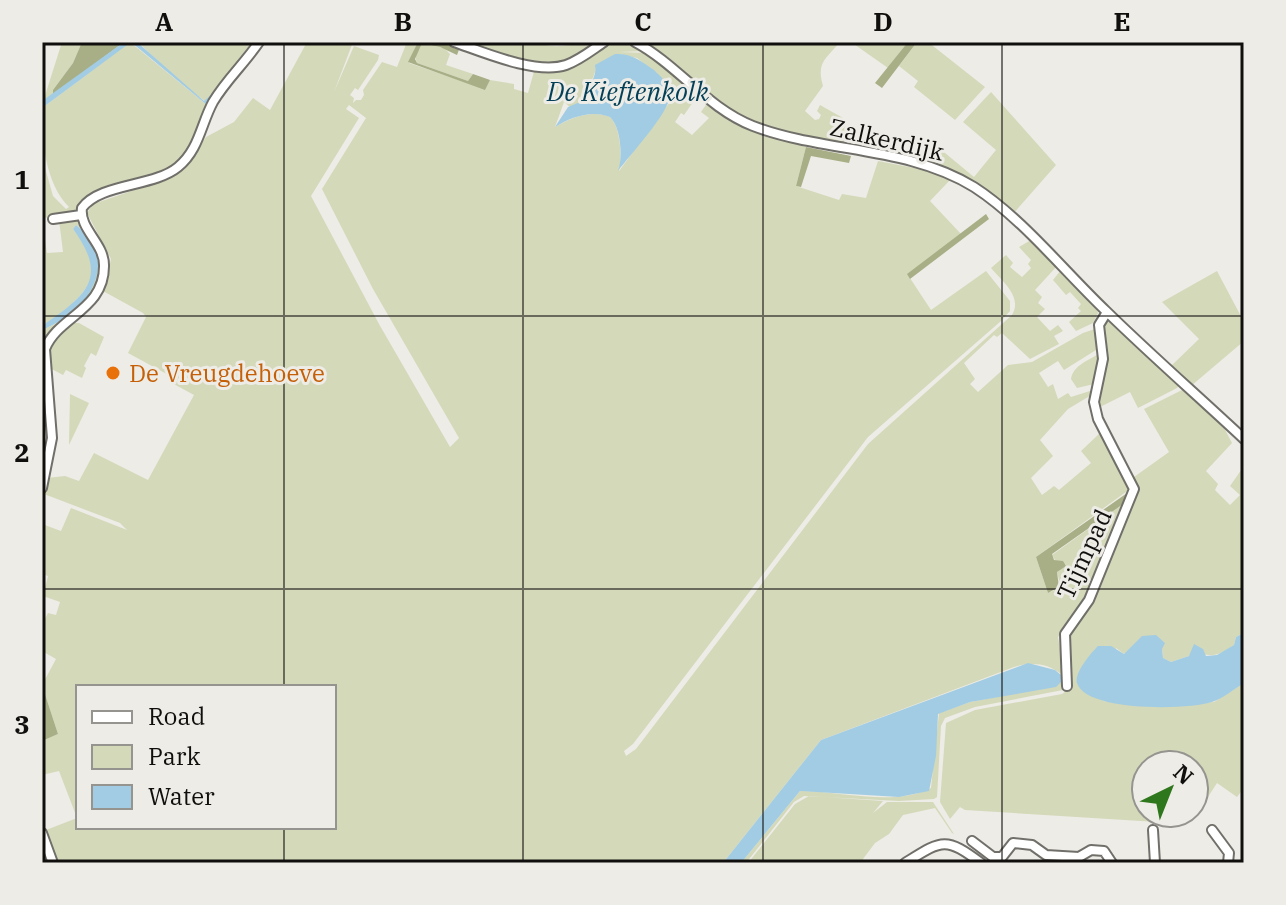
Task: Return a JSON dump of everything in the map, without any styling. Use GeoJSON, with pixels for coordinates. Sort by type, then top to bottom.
{"type":"FeatureCollection","features":[{"type":"Feature","properties":{"kind":"street"},"geometry":{"type":"LineString","coordinates":[[42,486],[52,438],[45,349],[51,336],[87,307],[104,273],[103,254],[81,215],[83,205],[92,198],[166,174],[180,166],[197,142],[213,102],[259,42]]}},
{"type":"Feature","properties":{"kind":"street"},"geometry":{"type":"LineString","coordinates":[[454,42],[505,59],[548,67],[573,62],[604,42]]}},
{"type":"Feature","properties":{"kind":"street","name":"Zalkerdijk"},"geometry":{"type":"LineString","coordinates":[[635,42],[741,121],[781,135],[920,164],[960,179],[984,194],[1244,439]]}},
{"type":"Feature","properties":{"kind":"street"},"geometry":{"type":"LineString","coordinates":[[53,219],[81,215]]}},
{"type":"Feature","properties":{"kind":"street","name":"Tijmpad"},"geometry":{"type":"LineString","coordinates":[[1067,686],[1065,634],[1089,600],[1132,496],[1133,484],[1098,419],[1095,407],[1095,393],[1103,365],[1099,325],[1107,312]]}},
{"type":"Feature","properties":{"kind":"street"},"geometry":{"type":"LineString","coordinates":[[1153,830],[1155,863]]}},
{"type":"Feature","properties":{"kind":"street"},"geometry":{"type":"LineString","coordinates":[[1212,830],[1229,853],[1228,863]]}},
{"type":"Feature","properties":{"kind":"street"},"geometry":{"type":"LineString","coordinates":[[42,833],[53,863]]}},
{"type":"Feature","properties":{"kind":"street"},"geometry":{"type":"LineString","coordinates":[[972,841],[993,857],[1002,857],[1013,843],[1032,845],[1046,855],[1079,857],[1091,850],[1104,851],[1112,863]]}},
{"type":"Feature","properties":{"kind":"street"},"geometry":{"type":"LineString","coordinates":[[905,863],[935,844],[957,845],[981,863]]}},
{"type":"Feature","properties":{"kind":"green space"},"geometry":{"type":"Polygon","coordinates":[[[62,42],[82,42],[73,63],[53,90],[53,95],[43,102],[62,42]]]}},
{"type":"Feature","properties":{"kind":"green space"},"geometry":{"type":"Polygon","coordinates":[[[82,42],[124,42],[53,95],[53,90],[73,63],[82,42]]]}},
{"type":"Feature","properties":{"kind":"green space"},"geometry":{"type":"Polygon","coordinates":[[[130,42],[207,105],[194,142],[188,153],[167,170],[102,189],[87,197],[74,215],[42,218],[42,157],[53,196],[66,209],[69,207],[50,174],[44,147],[42,108],[130,42]]]}},
{"type":"Feature","properties":{"kind":"green space"},"geometry":{"type":"Polygon","coordinates":[[[252,42],[206,102],[181,83],[140,44],[252,42]]]}},
{"type":"Feature","properties":{"kind":"green space"},"geometry":{"type":"Polygon","coordinates":[[[307,42],[353,42],[334,92],[354,46],[379,55],[358,90],[355,88],[350,95],[354,98],[353,103],[361,100],[363,90],[382,62],[397,67],[407,42],[418,42],[409,63],[485,89],[490,80],[514,84],[514,89],[528,93],[535,68],[555,70],[610,42],[630,42],[645,51],[618,52],[648,53],[698,95],[675,122],[692,135],[709,118],[701,112],[708,102],[731,122],[806,147],[796,186],[839,200],[842,194],[866,198],[878,161],[925,170],[951,179],[930,201],[961,234],[908,275],[931,310],[986,271],[1010,301],[1010,311],[868,437],[633,744],[624,751],[626,756],[636,749],[868,444],[1012,315],[1015,308],[1013,296],[991,268],[1006,255],[1013,263],[1010,267],[1022,277],[1031,268],[1028,264],[1031,260],[1019,247],[1031,240],[1057,266],[1035,290],[1042,297],[1038,303],[1045,309],[1037,317],[1050,331],[1058,325],[1063,331],[1054,336],[1059,344],[1030,359],[1002,333],[997,337],[994,335],[964,363],[975,379],[970,384],[978,392],[1008,365],[1032,362],[1095,329],[1099,347],[1096,350],[1064,370],[1058,361],[1039,373],[1048,387],[1053,384],[1058,399],[1068,393],[1071,397],[1093,390],[1093,394],[1068,409],[1040,440],[1053,456],[1031,478],[1042,495],[1054,486],[1059,490],[1091,463],[1081,451],[1100,433],[1130,489],[1036,557],[1048,593],[1057,589],[1060,584],[1057,572],[1066,565],[1052,555],[1126,502],[1087,597],[1058,637],[1064,673],[1063,690],[975,707],[945,718],[941,726],[937,797],[934,799],[899,801],[804,796],[794,802],[746,863],[741,863],[800,791],[884,797],[916,794],[931,788],[939,713],[970,702],[1012,694],[1061,674],[1039,664],[1014,667],[821,740],[723,863],[57,863],[46,830],[76,818],[76,829],[336,829],[336,685],[76,685],[76,815],[59,771],[42,775],[42,741],[58,734],[42,685],[56,659],[42,651],[42,624],[48,613],[56,615],[60,602],[43,596],[48,576],[42,574],[42,524],[61,531],[71,508],[127,530],[120,523],[44,494],[47,478],[65,476],[79,481],[94,453],[148,480],[194,395],[172,383],[174,378],[128,353],[146,317],[103,291],[111,259],[87,213],[93,204],[173,177],[186,166],[206,137],[234,122],[253,98],[270,110],[307,42]],[[620,54],[596,67],[579,104],[570,107],[564,102],[555,127],[588,115],[610,117],[618,135],[619,171],[669,103],[668,86],[637,58],[620,54]],[[349,105],[346,109],[359,118],[311,196],[379,324],[450,447],[459,438],[373,289],[322,189],[366,118],[349,105]]]}},
{"type":"Feature","properties":{"kind":"green space"},"geometry":{"type":"Polygon","coordinates":[[[418,42],[446,42],[460,47],[457,55],[422,43],[415,59],[417,63],[468,81],[473,74],[490,80],[485,90],[408,62],[418,42]]]}},
{"type":"Feature","properties":{"kind":"green space"},"geometry":{"type":"Polygon","coordinates":[[[425,42],[450,54],[446,65],[473,74],[468,81],[417,63],[417,51],[425,42]]]}},
{"type":"Feature","properties":{"kind":"green space"},"geometry":{"type":"Polygon","coordinates":[[[463,42],[544,42],[555,46],[595,42],[568,61],[547,65],[510,58],[463,42]]]}},
{"type":"Feature","properties":{"kind":"green space"},"geometry":{"type":"Polygon","coordinates":[[[641,42],[840,42],[824,61],[821,71],[823,86],[805,111],[815,120],[819,119],[821,115],[817,111],[820,105],[843,118],[848,136],[841,145],[756,125],[704,95],[641,42]]]}},
{"type":"Feature","properties":{"kind":"green space"},"geometry":{"type":"Polygon","coordinates":[[[851,42],[908,42],[888,68],[851,42]]]}},
{"type":"Feature","properties":{"kind":"green space"},"geometry":{"type":"Polygon","coordinates":[[[908,42],[917,42],[882,88],[875,83],[908,42]]]}},
{"type":"Feature","properties":{"kind":"green space"},"geometry":{"type":"Polygon","coordinates":[[[917,42],[928,42],[985,87],[955,120],[914,87],[918,81],[899,66],[917,42]]]}},
{"type":"Feature","properties":{"kind":"green space"},"geometry":{"type":"Polygon","coordinates":[[[991,92],[1056,165],[1012,215],[929,163],[939,148],[974,177],[996,150],[963,122],[991,92]]]}},
{"type":"Feature","properties":{"kind":"green space"},"geometry":{"type":"Polygon","coordinates":[[[806,147],[851,156],[849,163],[811,156],[801,187],[796,186],[806,147]]]}},
{"type":"Feature","properties":{"kind":"green space"},"geometry":{"type":"Polygon","coordinates":[[[986,214],[989,219],[910,279],[907,274],[986,214]]]}},
{"type":"Feature","properties":{"kind":"green space"},"geometry":{"type":"Polygon","coordinates":[[[79,218],[93,244],[76,225],[73,229],[91,256],[91,278],[78,297],[42,326],[42,222],[47,253],[63,252],[59,220],[79,218]]]}},
{"type":"Feature","properties":{"kind":"green space"},"geometry":{"type":"Polygon","coordinates":[[[95,248],[100,265],[96,288],[77,312],[49,336],[42,350],[42,331],[69,315],[93,283],[98,259],[95,248]]]}},
{"type":"Feature","properties":{"kind":"green space"},"geometry":{"type":"Polygon","coordinates":[[[1061,270],[1095,304],[1098,313],[1093,323],[1076,331],[1069,322],[1081,311],[1078,308],[1081,304],[1070,292],[1066,295],[1053,280],[1061,270]]]}},
{"type":"Feature","properties":{"kind":"green space"},"geometry":{"type":"Polygon","coordinates":[[[1217,271],[1244,322],[1244,341],[1191,386],[1170,367],[1199,339],[1162,302],[1217,271]]]}},
{"type":"Feature","properties":{"kind":"green space"},"geometry":{"type":"Polygon","coordinates":[[[1106,321],[1111,321],[1179,385],[1177,388],[1138,408],[1130,392],[1098,408],[1105,368],[1102,328],[1106,321]]]}},
{"type":"Feature","properties":{"kind":"green space"},"geometry":{"type":"Polygon","coordinates":[[[71,323],[79,323],[104,337],[96,356],[91,353],[84,366],[82,378],[66,370],[63,375],[48,367],[49,343],[71,323]]]}},
{"type":"Feature","properties":{"kind":"green space"},"geometry":{"type":"Polygon","coordinates":[[[1097,355],[1101,357],[1094,384],[1077,388],[1071,379],[1074,371],[1097,355]]]}},
{"type":"Feature","properties":{"kind":"green space"},"geometry":{"type":"Polygon","coordinates":[[[1184,389],[1223,426],[1232,443],[1206,471],[1218,484],[1215,490],[1230,505],[1240,495],[1230,486],[1244,466],[1244,633],[1236,637],[1234,645],[1219,654],[1204,655],[1193,651],[1189,656],[1171,662],[1163,658],[1162,649],[1128,651],[1124,654],[1116,648],[1103,701],[1157,707],[1214,702],[1244,683],[1244,788],[1237,797],[1217,783],[1210,794],[1210,749],[1130,749],[1130,820],[965,810],[960,807],[950,819],[940,802],[946,723],[975,710],[1062,694],[1068,690],[1066,637],[1091,604],[1135,494],[1134,477],[1169,452],[1144,409],[1184,389]]]}},
{"type":"Feature","properties":{"kind":"green space"},"geometry":{"type":"Polygon","coordinates":[[[70,394],[89,403],[69,445],[70,394]]]}},
{"type":"Feature","properties":{"kind":"green space"},"geometry":{"type":"Polygon","coordinates":[[[1130,491],[1126,502],[1052,554],[1054,560],[1063,561],[1066,566],[1057,572],[1059,587],[1048,593],[1036,557],[1130,491]]]}},
{"type":"Feature","properties":{"kind":"green space"},"geometry":{"type":"Polygon","coordinates":[[[42,685],[58,734],[42,741],[42,685]]]}},
{"type":"Feature","properties":{"kind":"green space"},"geometry":{"type":"Polygon","coordinates":[[[809,796],[883,801],[873,813],[887,802],[933,802],[954,834],[935,808],[903,815],[889,834],[875,843],[863,859],[865,863],[748,863],[795,804],[809,796]]]}},
{"type":"Feature","properties":{"kind":"water"},"geometry":{"type":"Polygon","coordinates":[[[124,42],[131,42],[42,108],[42,101],[124,42]]]}},
{"type":"Feature","properties":{"kind":"water"},"geometry":{"type":"Polygon","coordinates":[[[131,42],[137,42],[204,101],[213,93],[207,105],[131,42]]]}},
{"type":"Feature","properties":{"kind":"water","name":"De Kieftenkolk"},"geometry":{"type":"Polygon","coordinates":[[[615,54],[631,56],[654,70],[670,91],[668,103],[656,123],[618,171],[620,143],[617,128],[610,117],[588,114],[555,127],[568,107],[580,102],[593,80],[595,65],[615,54]]]}},
{"type":"Feature","properties":{"kind":"water"},"geometry":{"type":"Polygon","coordinates":[[[76,225],[95,250],[98,260],[96,280],[79,306],[42,331],[42,326],[70,305],[88,285],[90,261],[73,229],[76,225]]]}},
{"type":"Feature","properties":{"kind":"water"},"geometry":{"type":"Polygon","coordinates":[[[1244,633],[1244,683],[1212,702],[1161,707],[1117,704],[1084,692],[1077,683],[1080,669],[1098,646],[1111,646],[1124,654],[1142,636],[1156,635],[1165,643],[1163,658],[1171,662],[1189,656],[1194,644],[1203,649],[1206,656],[1217,655],[1234,645],[1236,637],[1244,633]]]}},
{"type":"Feature","properties":{"kind":"water"},"geometry":{"type":"Polygon","coordinates":[[[1028,663],[1055,670],[1061,675],[1061,682],[1056,687],[970,702],[938,714],[936,756],[929,791],[899,797],[800,791],[741,863],[723,863],[821,740],[1028,663]]]}},
{"type":"Feature","properties":{"kind":"place","name":"De Vreugdehoeve"},"geometry":{"type":"Point","coordinates":[113,373]}}]}
